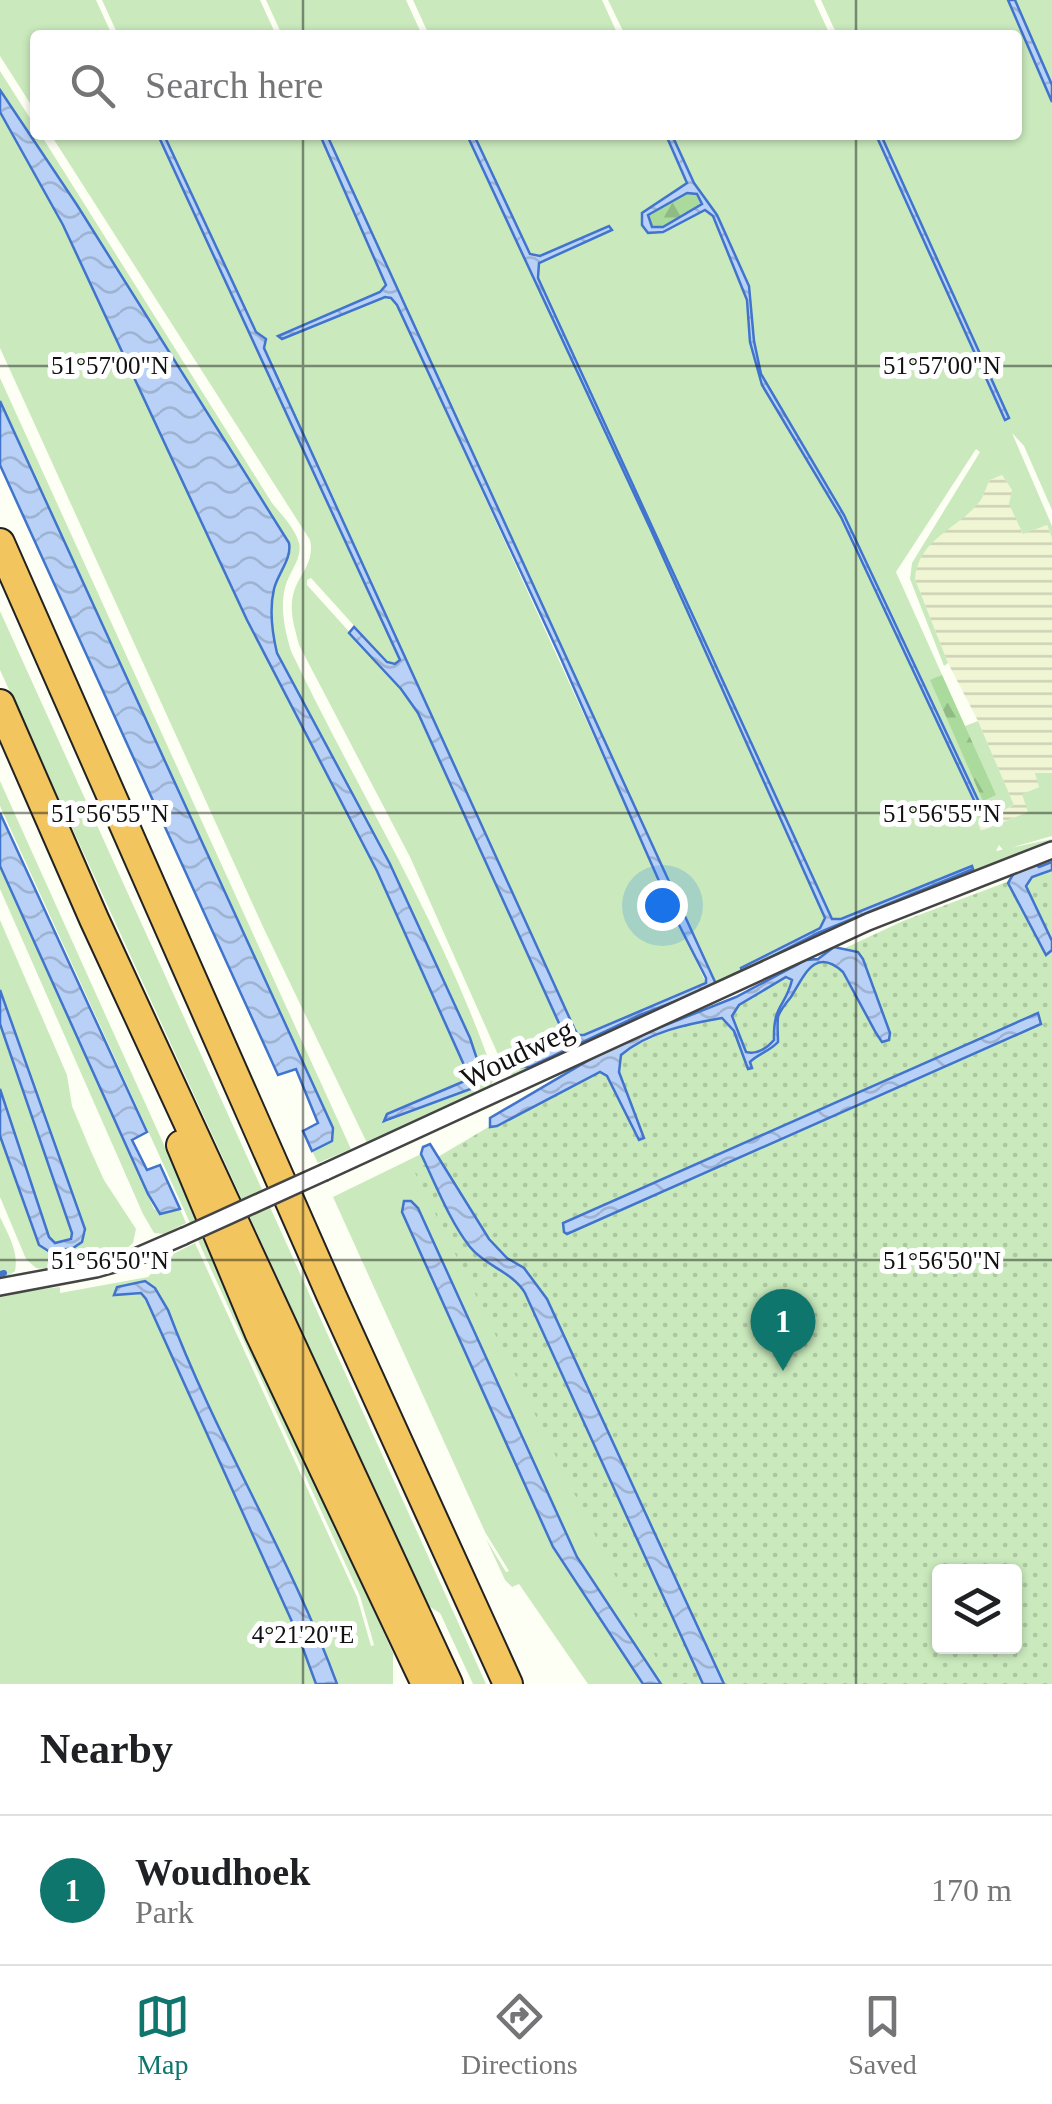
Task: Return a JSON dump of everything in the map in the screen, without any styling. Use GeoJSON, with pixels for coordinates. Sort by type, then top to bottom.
{"type":"FeatureCollection","features":[{"type":"Feature","properties":{"kind":"highway"},"geometry":{"type":"LineString","coordinates":[[0,543],[325,1281],[508,1684]]}},
{"type":"Feature","properties":{"kind":"highway"},"geometry":{"type":"LineString","coordinates":[[0,704],[94,919],[448,1684]]}},
{"type":"Feature","properties":{"kind":"highway"},"geometry":{"type":"LineString","coordinates":[[94,919],[195,1182],[260,1334],[426,1684]]}},
{"type":"Feature","properties":{"kind":"street","name":"Woudweg"},"geometry":{"type":"LineString","coordinates":[[0,1287],[131,1260],[533,1079],[623,1032],[868,922],[1052,850]]}},
{"type":"Feature","properties":{"kind":"green space"},"geometry":{"type":"Polygon","coordinates":[[[0,0],[96,0],[110,30],[30,30],[30,103],[0,56],[0,0]]]}},
{"type":"Feature","properties":{"kind":"green space"},"geometry":{"type":"Polygon","coordinates":[[[102,0],[260,0],[274,30],[116,30],[102,0]]]}},
{"type":"Feature","properties":{"kind":"green space"},"geometry":{"type":"Polygon","coordinates":[[[266,0],[406,0],[420,30],[280,30],[266,0]]]}},
{"type":"Feature","properties":{"kind":"green space"},"geometry":{"type":"Polygon","coordinates":[[[413,0],[602,0],[616,30],[427,30],[413,0]]]}},
{"type":"Feature","properties":{"kind":"green space"},"geometry":{"type":"Polygon","coordinates":[[[608,0],[814,0],[828,30],[623,30],[608,0]]]}},
{"type":"Feature","properties":{"kind":"green space"},"geometry":{"type":"Polygon","coordinates":[[[821,0],[1008,0],[1021,30],[835,30],[821,0]]]}},
{"type":"Feature","properties":{"kind":"green space"},"geometry":{"type":"Polygon","coordinates":[[[1015,0],[1052,0],[1052,85],[1015,0]]]}},
{"type":"Feature","properties":{"kind":"green space"},"geometry":{"type":"Polygon","coordinates":[[[1022,32],[1052,102],[1052,510],[1024,446],[1012,433],[1052,526],[1052,538],[1047,525],[1023,534],[1009,504],[1012,490],[1002,475],[990,480],[971,511],[924,553],[915,579],[948,663],[944,666],[910,579],[912,563],[980,452],[976,449],[896,572],[965,726],[978,721],[1014,805],[978,823],[981,831],[1028,812],[1022,794],[1039,787],[1035,773],[1052,773],[1052,836],[1010,848],[1052,839],[1052,846],[984,868],[515,1078],[504,1068],[410,857],[299,645],[292,601],[310,556],[310,540],[54,140],[160,140],[400,660],[395,664],[387,662],[311,578],[307,585],[418,713],[563,1032],[561,1039],[519,1058],[520,1066],[525,1068],[712,987],[712,979],[329,140],[469,140],[651,530],[825,918],[820,928],[741,968],[743,971],[818,933],[962,875],[972,866],[841,919],[832,919],[538,278],[538,263],[611,231],[610,226],[540,256],[530,254],[476,140],[668,140],[687,183],[654,204],[663,232],[705,209],[713,216],[747,300],[750,342],[762,385],[841,517],[973,798],[986,817],[844,515],[761,374],[749,286],[717,215],[694,183],[674,140],[878,140],[1006,420],[1009,417],[883,140],[1022,140],[1022,32]]]}},
{"type":"Feature","properties":{"kind":"green space"},"geometry":{"type":"Polygon","coordinates":[[[0,71],[30,118],[30,135],[0,90],[0,71]]]}},
{"type":"Feature","properties":{"kind":"green space"},"geometry":{"type":"Polygon","coordinates":[[[0,112],[63,225],[247,620],[377,871],[468,1074],[468,1080],[387,1114],[386,1122],[476,1087],[470,1038],[390,864],[277,653],[272,597],[289,543],[33,140],[44,140],[297,537],[299,555],[287,582],[283,604],[291,651],[423,907],[491,1067],[490,1088],[367,1143],[264,929],[0,348],[0,112]]]}},
{"type":"Feature","properties":{"kind":"green space"},"geometry":{"type":"Polygon","coordinates":[[[166,140],[322,140],[386,285],[380,292],[282,333],[282,339],[385,297],[391,297],[397,305],[706,983],[584,1035],[576,1033],[264,348],[267,340],[256,332],[166,140]]]}},
{"type":"Feature","properties":{"kind":"green space"},"geometry":{"type":"Polygon","coordinates":[[[687,192],[697,194],[703,204],[662,227],[652,228],[648,215],[687,192]]]}},
{"type":"Feature","properties":{"kind":"green space"},"geometry":{"type":"Polygon","coordinates":[[[0,378],[351,1149],[318,1163],[312,1151],[332,1141],[333,1128],[0,401],[0,378]]]}},
{"type":"Feature","properties":{"kind":"green space"},"geometry":{"type":"Polygon","coordinates":[[[1002,475],[1012,490],[1022,533],[1047,525],[1052,538],[1052,773],[1036,773],[1039,787],[1028,791],[1028,812],[981,831],[978,823],[1014,805],[948,663],[915,579],[927,545],[981,499],[990,480],[1002,475]]]}},
{"type":"Feature","properties":{"kind":"green space"},"geometry":{"type":"Polygon","coordinates":[[[0,611],[486,1684],[473,1684],[440,1613],[427,1605],[0,670],[0,611]]]}},
{"type":"Feature","properties":{"kind":"green space"},"geometry":{"type":"Polygon","coordinates":[[[942,675],[996,795],[983,801],[930,680],[942,675]]]}},
{"type":"Feature","properties":{"kind":"green space"},"geometry":{"type":"Polygon","coordinates":[[[0,781],[393,1653],[393,1684],[0,1684],[0,1294],[60,1287],[60,1293],[148,1277],[167,1257],[195,1243],[357,1597],[371,1646],[374,1645],[360,1596],[0,806],[0,781]]]}},
{"type":"Feature","properties":{"kind":"green space"},"geometry":{"type":"Polygon","coordinates":[[[1052,865],[1052,1684],[669,1684],[414,1171],[590,1067],[903,921],[1052,865]]]}},
{"type":"Feature","properties":{"kind":"green space"},"geometry":{"type":"Polygon","coordinates":[[[0,866],[154,1209],[164,1214],[180,1209],[186,1223],[164,1234],[154,1233],[143,1214],[0,889],[0,866]]]}},
{"type":"Feature","properties":{"kind":"green space"},"geometry":{"type":"Polygon","coordinates":[[[0,920],[67,1075],[72,1106],[90,1149],[104,1180],[136,1229],[133,1243],[124,1250],[87,1264],[36,1268],[26,1259],[0,1197],[0,1136],[39,1245],[82,1242],[86,1232],[0,990],[0,920]]]}},
{"type":"Feature","properties":{"kind":"green space"},"geometry":{"type":"Polygon","coordinates":[[[0,1024],[72,1233],[69,1240],[55,1243],[49,1237],[0,1089],[0,1024]]]}},
{"type":"Feature","properties":{"kind":"green space"},"geometry":{"type":"Polygon","coordinates":[[[421,1154],[703,1684],[661,1684],[577,1557],[418,1208],[405,1201],[402,1212],[553,1547],[643,1684],[588,1684],[519,1584],[512,1587],[505,1580],[486,1539],[506,1572],[509,1571],[485,1532],[333,1197],[421,1154]]]}},
{"type":"Feature","properties":{"kind":"green space"},"geometry":{"type":"Polygon","coordinates":[[[0,1217],[16,1264],[15,1271],[0,1281],[0,1217]]]}},
{"type":"Feature","properties":{"kind":"water"},"geometry":{"type":"Polygon","coordinates":[[[1008,0],[1015,0],[1052,85],[1052,102],[1022,30],[1008,0]]]}},
{"type":"Feature","properties":{"kind":"water"},"geometry":{"type":"Polygon","coordinates":[[[0,90],[77,205],[289,543],[272,597],[277,653],[390,864],[470,1038],[483,1077],[476,1087],[384,1121],[387,1114],[467,1080],[468,1074],[377,871],[247,620],[63,225],[0,112],[0,90]]]}},
{"type":"Feature","properties":{"kind":"water"},"geometry":{"type":"Polygon","coordinates":[[[160,140],[166,140],[256,332],[266,339],[264,348],[578,1035],[706,983],[706,978],[397,305],[385,297],[282,339],[278,336],[380,292],[386,285],[322,140],[329,140],[716,984],[530,1067],[520,1067],[519,1058],[561,1039],[563,1032],[418,713],[349,633],[354,627],[387,662],[395,664],[400,660],[160,140]]]}},
{"type":"Feature","properties":{"kind":"water"},"geometry":{"type":"Polygon","coordinates":[[[469,140],[476,140],[530,254],[540,256],[609,226],[612,230],[539,263],[538,278],[832,919],[841,919],[972,866],[973,869],[818,933],[742,972],[741,968],[820,928],[825,918],[651,530],[469,140]]]}},
{"type":"Feature","properties":{"kind":"water"},"geometry":{"type":"Polygon","coordinates":[[[668,140],[674,140],[694,183],[717,215],[749,286],[761,374],[844,515],[986,817],[983,818],[973,798],[841,517],[762,385],[750,342],[747,300],[713,216],[705,210],[663,232],[648,233],[642,225],[642,213],[687,183],[668,140]],[[687,193],[648,215],[652,227],[663,227],[702,204],[697,194],[687,193]]]}},
{"type":"Feature","properties":{"kind":"water"},"geometry":{"type":"Polygon","coordinates":[[[878,140],[883,140],[1009,418],[1005,420],[878,140]]]}},
{"type":"Feature","properties":{"kind":"water"},"geometry":{"type":"Polygon","coordinates":[[[0,401],[333,1128],[332,1141],[312,1151],[303,1131],[318,1123],[296,1069],[278,1075],[0,465],[0,401]]]}},
{"type":"Feature","properties":{"kind":"water"},"geometry":{"type":"Polygon","coordinates":[[[0,813],[147,1132],[132,1140],[147,1170],[160,1165],[180,1209],[160,1214],[148,1194],[0,866],[0,813]]]}},
{"type":"Feature","properties":{"kind":"water"},"geometry":{"type":"Polygon","coordinates":[[[1052,862],[1052,870],[1032,877],[1026,886],[1052,941],[1052,950],[1046,955],[1008,883],[1015,871],[1052,862]]]}},
{"type":"Feature","properties":{"kind":"water"},"geometry":{"type":"Polygon","coordinates":[[[834,947],[858,952],[890,1033],[889,1040],[882,1042],[843,972],[825,962],[818,963],[806,973],[780,1012],[778,1042],[750,1062],[752,1068],[748,1069],[734,1031],[722,1018],[656,1035],[621,1055],[619,1072],[644,1138],[639,1140],[607,1076],[600,1072],[490,1127],[490,1118],[613,1046],[736,997],[806,960],[818,959],[834,947]],[[786,977],[739,1005],[732,1016],[746,1052],[762,1050],[774,1040],[777,1013],[792,980],[786,977]]]}},
{"type":"Feature","properties":{"kind":"water"},"geometry":{"type":"Polygon","coordinates":[[[0,990],[85,1229],[82,1242],[73,1248],[50,1252],[39,1245],[0,1136],[0,1089],[49,1237],[55,1243],[71,1239],[0,1024],[0,990]]]}},
{"type":"Feature","properties":{"kind":"water"},"geometry":{"type":"Polygon","coordinates":[[[1038,1013],[1041,1024],[567,1234],[564,1232],[563,1223],[1038,1013]]]}},
{"type":"Feature","properties":{"kind":"water"},"geometry":{"type":"Polygon","coordinates":[[[430,1144],[489,1239],[507,1258],[524,1268],[547,1299],[724,1684],[703,1684],[525,1293],[476,1254],[462,1237],[421,1154],[423,1147],[430,1144]]]}},
{"type":"Feature","properties":{"kind":"water"},"geometry":{"type":"Polygon","coordinates":[[[404,1201],[411,1201],[418,1208],[577,1557],[661,1684],[643,1684],[553,1547],[402,1212],[404,1201]]]}},
{"type":"Feature","properties":{"kind":"water"},"geometry":{"type":"Polygon","coordinates":[[[145,1281],[155,1288],[168,1310],[208,1404],[298,1590],[337,1684],[316,1684],[298,1635],[146,1299],[141,1293],[114,1295],[117,1287],[145,1281]]]}},
{"type":"Feature","properties":{"kind":"waterway"},"geometry":{"type":"LineString","coordinates":[[0,1274],[4,1273]]}},
{"type":"Feature","properties":{"kind":"place","name":"Woudhoek"},"geometry":{"type":"Point","coordinates":[783,1371]}}]}
